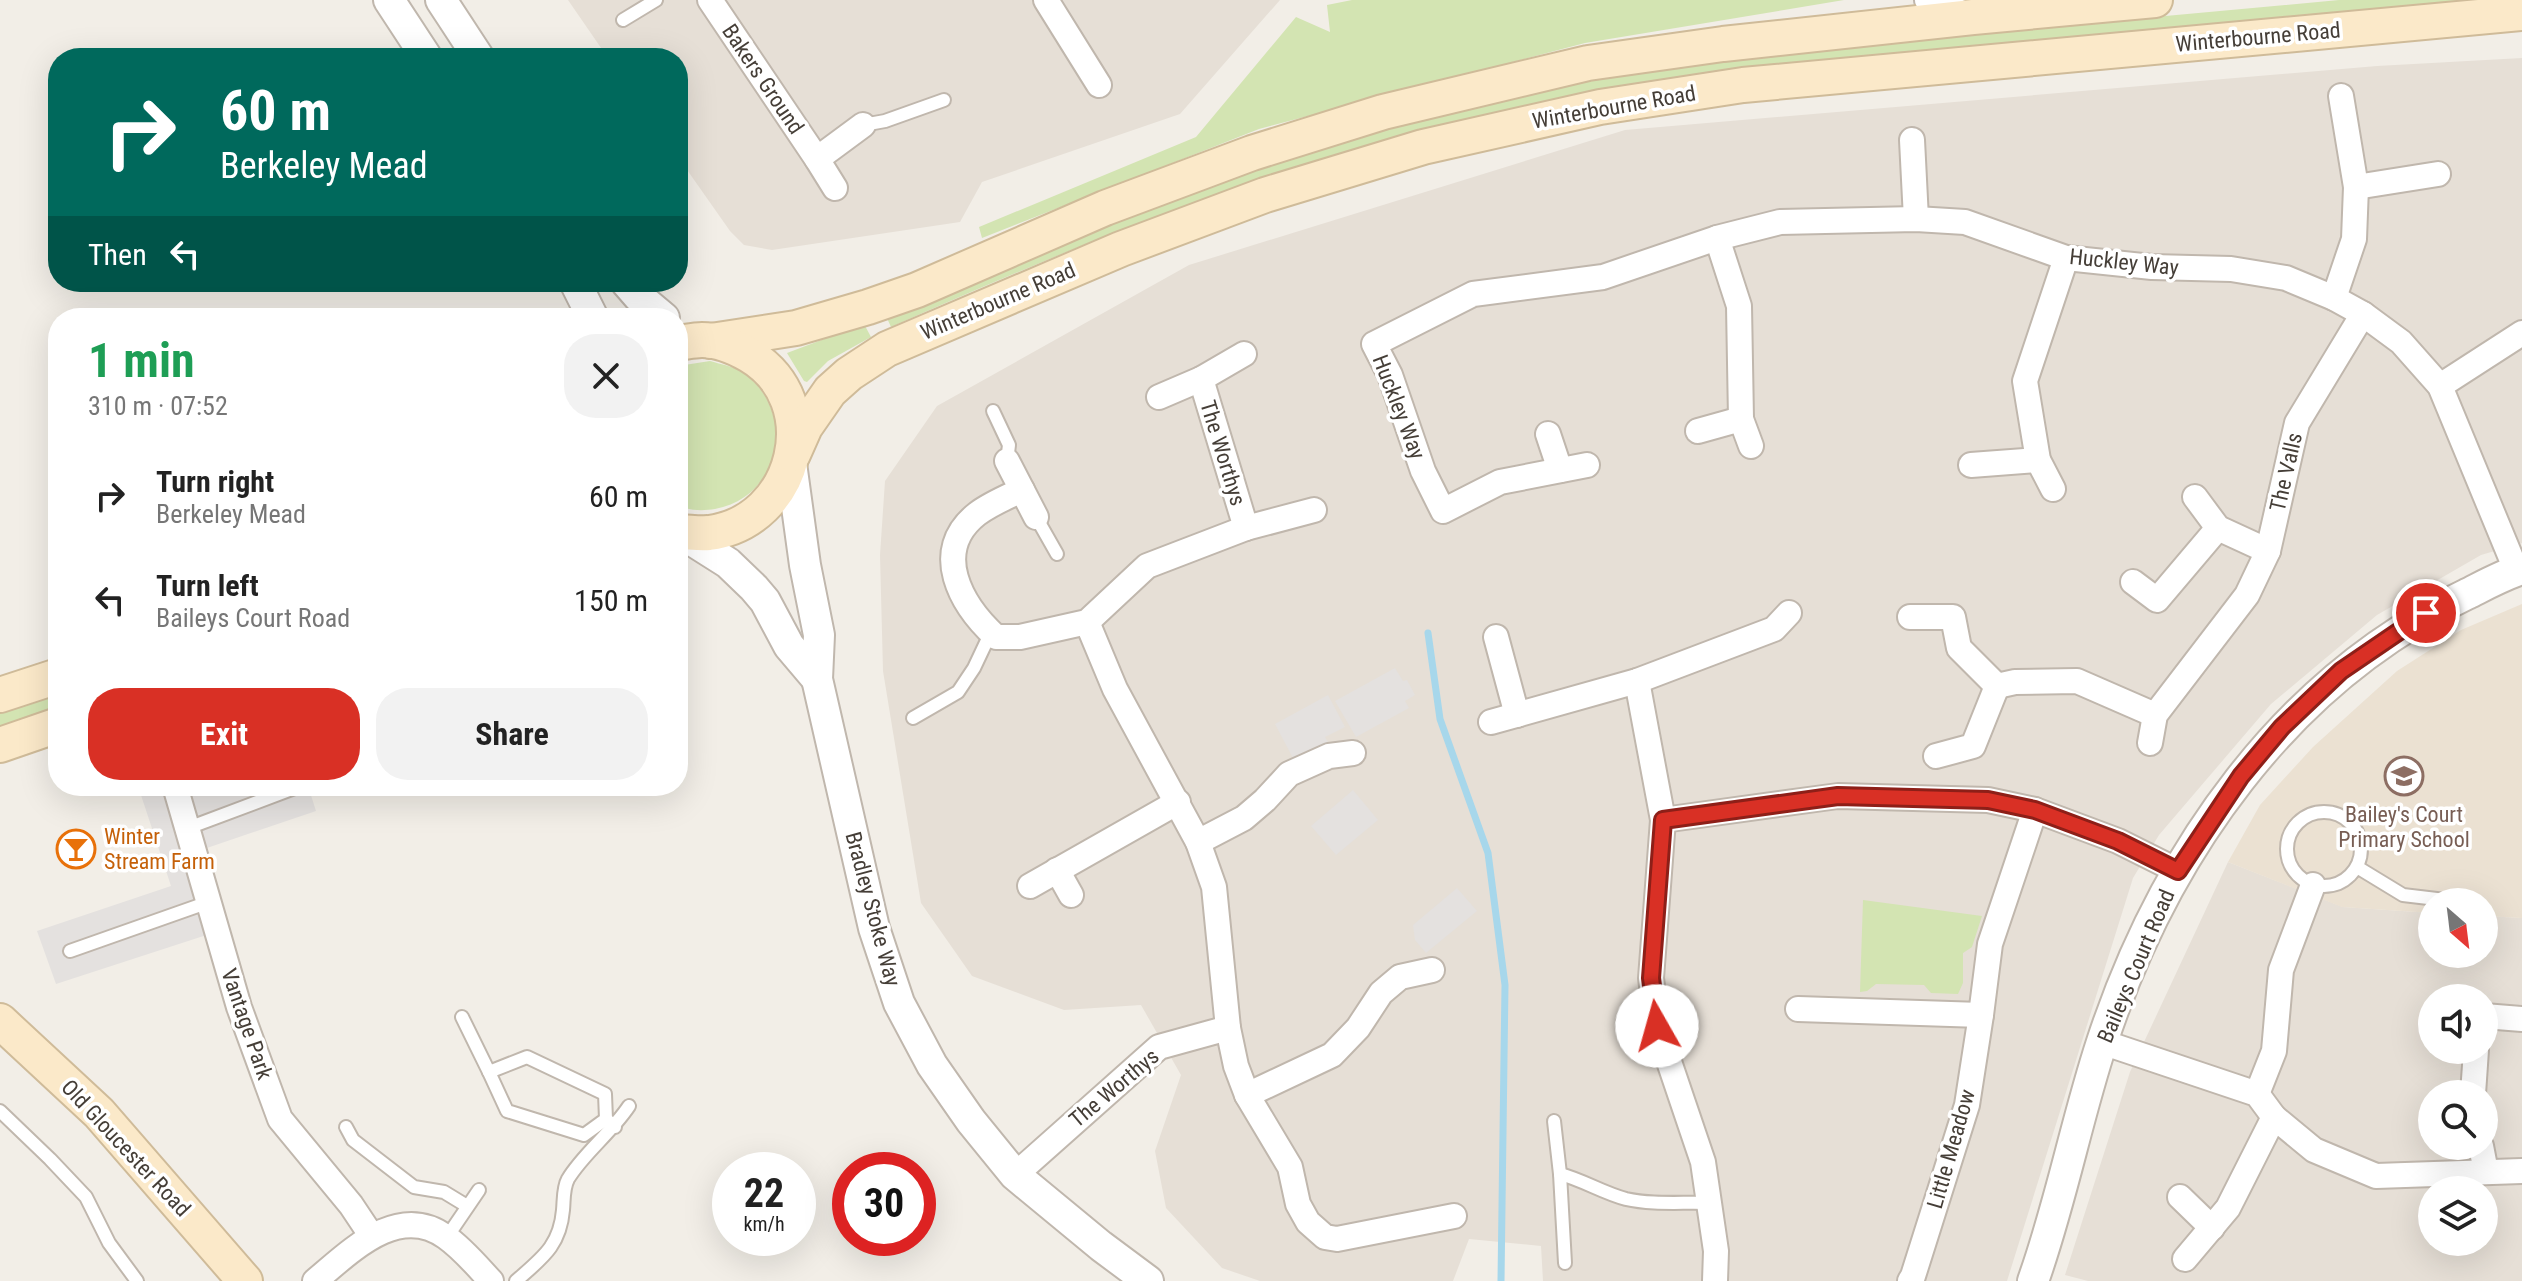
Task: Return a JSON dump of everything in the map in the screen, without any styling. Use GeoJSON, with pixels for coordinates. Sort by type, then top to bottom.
{"type":"FeatureCollection","features":[{"type":"Feature","properties":{"kind":"main road","name":"Winterbourne Road"},"geometry":{"type":"LineString","coordinates":[[692,338],[796,328],[868,307],[917,290],[1119,203],[1252,153],[1383,112],[1588,63],[1738,43],[2155,0]]}},
{"type":"Feature","properties":{"kind":"main road","name":"Winterbourne Road"},"geometry":{"type":"LineString","coordinates":[[688,532],[708,533],[736,526],[760,511],[779,489],[805,427],[830,391],[859,366],[887,349],[1135,243],[1265,195],[1423,147],[1600,107],[1743,85],[2522,13]]}},
{"type":"Feature","properties":{"kind":"main road"},"geometry":{"type":"LineString","coordinates":[[692,338],[736,347],[758,361],[777,380],[789,403],[795,429],[792,459]]}},
{"type":"Feature","properties":{"kind":"main road"},"geometry":{"type":"LineString","coordinates":[[0,695],[48,679]]}},
{"type":"Feature","properties":{"kind":"main road"},"geometry":{"type":"LineString","coordinates":[[0,745],[48,728]]}},
{"type":"Feature","properties":{"kind":"main road","name":"Old Gloucester Road"},"geometry":{"type":"LineString","coordinates":[[0,1021],[99,1113],[245,1281]]}},
{"type":"Feature","properties":{"kind":"street"},"geometry":{"type":"LineString","coordinates":[[389,0],[420,48]]}},
{"type":"Feature","properties":{"kind":"street"},"geometry":{"type":"LineString","coordinates":[[441,0],[472,48]]}},
{"type":"Feature","properties":{"kind":"street","name":"Bakers Ground"},"geometry":{"type":"LineString","coordinates":[[710,0],[835,188]]}},
{"type":"Feature","properties":{"kind":"street"},"geometry":{"type":"LineString","coordinates":[[1046,0],[1099,85]]}},
{"type":"Feature","properties":{"kind":"street"},"geometry":{"type":"LineString","coordinates":[[1927,0],[1973,17]]}},
{"type":"Feature","properties":{"kind":"street"},"geometry":{"type":"LineString","coordinates":[[2334,298],[2354,239],[2356,187],[2341,96]]}},
{"type":"Feature","properties":{"kind":"street","name":"Bakers Ground"},"geometry":{"type":"LineString","coordinates":[[817,159],[863,125]]}},
{"type":"Feature","properties":{"kind":"street"},"geometry":{"type":"LineString","coordinates":[[1912,140],[1916,219]]}},
{"type":"Feature","properties":{"kind":"street"},"geometry":{"type":"LineString","coordinates":[[2356,187],[2438,174]]}},
{"type":"Feature","properties":{"kind":"street","name":"Huckley Way"},"geometry":{"type":"LineString","coordinates":[[1587,465],[1500,482],[1443,511],[1423,471],[1390,375],[1374,344],[1473,294],[1603,277],[1717,238],[1780,222],[1916,219],[1965,222],[2066,258],[2152,267],[2231,269],[2286,278],[2363,314],[2401,342],[2440,386],[2519,570]]}},
{"type":"Feature","properties":{"kind":"street"},"geometry":{"type":"LineString","coordinates":[[1717,238],[1739,306],[1741,419],[1751,446]]}},
{"type":"Feature","properties":{"kind":"street"},"geometry":{"type":"LineString","coordinates":[[2053,489],[2038,460],[2025,381],[2066,258]]}},
{"type":"Feature","properties":{"kind":"street"},"geometry":{"type":"LineString","coordinates":[[635,292],[652,308]]}},
{"type":"Feature","properties":{"kind":"street","name":"The Valls"},"geometry":{"type":"LineString","coordinates":[[2150,743],[2155,715],[2247,595],[2268,551],[2297,423],[2363,314]]}},
{"type":"Feature","properties":{"kind":"street"},"geometry":{"type":"LineString","coordinates":[[2440,386],[2522,333]]}},
{"type":"Feature","properties":{"kind":"street","name":"The Worthys"},"geometry":{"type":"LineString","coordinates":[[1159,397],[1201,379],[1244,354]]}},
{"type":"Feature","properties":{"kind":"street","name":"The Worthys"},"geometry":{"type":"LineString","coordinates":[[1201,379],[1246,528]]}},
{"type":"Feature","properties":{"kind":"street"},"geometry":{"type":"LineString","coordinates":[[1698,431],[1741,419]]}},
{"type":"Feature","properties":{"kind":"street"},"geometry":{"type":"LineString","coordinates":[[1548,434],[1560,470]]}},
{"type":"Feature","properties":{"kind":"street","name":"Bradley Stoke Way"},"geometry":{"type":"LineString","coordinates":[[792,459],[805,565],[819,635],[817,679],[874,928],[899,1003],[932,1065],[971,1121],[1015,1175],[1148,1281]]}},
{"type":"Feature","properties":{"kind":"street"},"geometry":{"type":"LineString","coordinates":[[1971,465],[2038,460]]}},
{"type":"Feature","properties":{"kind":"street"},"geometry":{"type":"LineString","coordinates":[[1007,461],[1036,517]]}},
{"type":"Feature","properties":{"kind":"street"},"geometry":{"type":"LineString","coordinates":[[1022,490],[978,513],[965,527],[954,547],[953,572],[957,584],[980,622],[996,637],[1020,637],[1087,622],[1115,689],[1198,842],[1214,887],[1228,1028],[1236,1066],[1247,1095],[1290,1167],[1298,1204],[1308,1222],[1325,1237],[1337,1239],[1454,1216]]}},
{"type":"Feature","properties":{"kind":"street"},"geometry":{"type":"LineString","coordinates":[[2195,497],[2218,528],[2268,551]]}},
{"type":"Feature","properties":{"kind":"street","name":"The Worthys"},"geometry":{"type":"LineString","coordinates":[[1087,622],[1147,566],[1246,528],[1314,510]]}},
{"type":"Feature","properties":{"kind":"street"},"geometry":{"type":"LineString","coordinates":[[2133,582],[2157,600],[2218,528]]}},
{"type":"Feature","properties":{"kind":"street","name":"Bradley Stoke Way"},"geometry":{"type":"LineString","coordinates":[[688,538],[728,563],[754,588],[765,601],[789,646],[817,679]]}},
{"type":"Feature","properties":{"kind":"street","name":"Baileys Court Road"},"geometry":{"type":"LineString","coordinates":[[2033,1281],[2049,1236],[2102,1042],[2135,958],[2178,871],[2241,776],[2282,727],[2341,671],[2426,613],[2519,570]]}},
{"type":"Feature","properties":{"kind":"street"},"geometry":{"type":"LineString","coordinates":[[1910,617],[1953,617],[1959,648],[1997,686]]}},
{"type":"Feature","properties":{"kind":"street"},"geometry":{"type":"LineString","coordinates":[[1491,722],[1637,681],[1783,630]]}},
{"type":"Feature","properties":{"kind":"street"},"geometry":{"type":"LineString","coordinates":[[1496,637],[1517,715]]}},
{"type":"Feature","properties":{"kind":"street"},"geometry":{"type":"LineString","coordinates":[[1637,681],[1663,820],[1651,978],[1657,1026],[1703,1162],[1716,1251],[1715,1281]]}},
{"type":"Feature","properties":{"kind":"street"},"geometry":{"type":"LineString","coordinates":[[1997,686],[2015,682],[2077,681],[2155,715]]}},
{"type":"Feature","properties":{"kind":"street"},"geometry":{"type":"LineString","coordinates":[[1936,756],[1973,746],[1997,686]]}},
{"type":"Feature","properties":{"kind":"street"},"geometry":{"type":"LineString","coordinates":[[1198,842],[1244,818],[1289,774],[1329,756],[1353,753]]}},
{"type":"Feature","properties":{"kind":"street","name":"Vantage Park"},"geometry":{"type":"LineString","coordinates":[[178,796],[239,1007],[280,1119],[351,1205],[371,1235]]}},
{"type":"Feature","properties":{"kind":"street"},"geometry":{"type":"LineString","coordinates":[[1663,820],[1838,796],[1988,800],[2035,810],[2118,841],[2178,871]]}},
{"type":"Feature","properties":{"kind":"street"},"geometry":{"type":"LineString","coordinates":[[1030,886],[1178,802]]}},
{"type":"Feature","properties":{"kind":"street","name":"Little Meadow"},"geometry":{"type":"LineString","coordinates":[[1910,1281],[1967,1105],[1990,944],[2035,810]]}},
{"type":"Feature","properties":{"kind":"street"},"geometry":{"type":"LineString","coordinates":[[1057,870],[1071,895]]}},
{"type":"Feature","properties":{"kind":"street"},"geometry":{"type":"LineString","coordinates":[[2257,1094],[2274,1051],[2281,970],[2313,885]]}},
{"type":"Feature","properties":{"kind":"street"},"geometry":{"type":"LineString","coordinates":[[1247,1095],[1332,1055],[1358,1028],[1381,993],[1400,977],[1432,970]]}},
{"type":"Feature","properties":{"kind":"street"},"geometry":{"type":"LineString","coordinates":[[1798,1009],[1981,1015]]}},
{"type":"Feature","properties":{"kind":"street"},"geometry":{"type":"LineString","coordinates":[[2498,1017],[2522,1019]]}},
{"type":"Feature","properties":{"kind":"street","name":"The Worthys"},"geometry":{"type":"LineString","coordinates":[[1015,1175],[1159,1047],[1228,1028]]}},
{"type":"Feature","properties":{"kind":"street"},"geometry":{"type":"LineString","coordinates":[[2102,1042],[2257,1094],[2274,1117],[2314,1150],[2376,1176],[2522,1171]]}},
{"type":"Feature","properties":{"kind":"street"},"geometry":{"type":"LineString","coordinates":[[2185,1259],[2228,1208],[2274,1117]]}},
{"type":"Feature","properties":{"kind":"street"},"geometry":{"type":"LineString","coordinates":[[2484,1160],[2486,1172]]}},
{"type":"Feature","properties":{"kind":"street"},"geometry":{"type":"LineString","coordinates":[[2180,1197],[2212,1228]]}},
{"type":"Feature","properties":{"kind":"street"},"geometry":{"type":"LineString","coordinates":[[315,1281],[371,1235],[402,1225],[433,1229],[447,1237],[491,1281]]}},
{"type":"Feature","properties":{"kind":"lane"},"geometry":{"type":"LineString","coordinates":[[623,20],[656,0]]}},
{"type":"Feature","properties":{"kind":"lane"},"geometry":{"type":"LineString","coordinates":[[863,125],[885,121],[944,100]]}},
{"type":"Feature","properties":{"kind":"lane"},"geometry":{"type":"LineString","coordinates":[[993,411],[1009,445],[1007,461]]}},
{"type":"Feature","properties":{"kind":"lane"},"geometry":{"type":"LineString","coordinates":[[1036,517],[1057,554]]}},
{"type":"Feature","properties":{"kind":"lane"},"geometry":{"type":"LineString","coordinates":[[913,718],[958,692],[974,668],[991,632]]}},
{"type":"Feature","properties":{"kind":"lane"},"geometry":{"type":"LineString","coordinates":[[188,828],[273,796]]}},
{"type":"Feature","properties":{"kind":"lane"},"geometry":{"type":"LineString","coordinates":[[2316,813],[2340,816],[2357,832],[2361,844],[2357,867],[2338,884],[2313,885],[2294,871],[2287,848],[2290,836],[2305,818],[2316,813]]}},
{"type":"Feature","properties":{"kind":"lane"},"geometry":{"type":"LineString","coordinates":[[2357,867],[2403,895],[2418,897]]}},
{"type":"Feature","properties":{"kind":"lane"},"geometry":{"type":"LineString","coordinates":[[70,951],[209,902]]}},
{"type":"Feature","properties":{"kind":"lane"},"geometry":{"type":"LineString","coordinates":[[462,1017],[507,1111],[584,1135],[610,1123]]}},
{"type":"Feature","properties":{"kind":"lane"},"geometry":{"type":"LineString","coordinates":[[489,1072],[527,1057],[605,1094],[610,1123]]}},
{"type":"Feature","properties":{"kind":"lane"},"geometry":{"type":"LineString","coordinates":[[516,1281],[547,1253],[558,1238],[565,1183],[610,1123],[629,1106]]}},
{"type":"Feature","properties":{"kind":"lane"},"geometry":{"type":"LineString","coordinates":[[0,1111],[86,1197],[109,1243],[137,1281]]}},
{"type":"Feature","properties":{"kind":"lane"},"geometry":{"type":"LineString","coordinates":[[1554,1121],[1565,1263]]}},
{"type":"Feature","properties":{"kind":"lane"},"geometry":{"type":"LineString","coordinates":[[346,1127],[353,1140],[414,1187],[444,1192],[467,1206]]}},
{"type":"Feature","properties":{"kind":"lane"},"geometry":{"type":"LineString","coordinates":[[1560,1174],[1626,1199],[1709,1203]]}},
{"type":"Feature","properties":{"kind":"lane"},"geometry":{"type":"LineString","coordinates":[[447,1237],[479,1190]]}},
{"type":"Feature","properties":{"kind":"shaded area"},"geometry":{"type":"Polygon","coordinates":[[[568,0],[1280,0],[1180,114],[982,182],[960,222],[772,250],[744,245],[730,231],[688,171],[688,48],[601,48],[568,0]]]}},
{"type":"Feature","properties":{"kind":"shaded area"},"geometry":{"type":"Polygon","coordinates":[[[2522,58],[2522,543],[2481,555],[2377,615],[2271,704],[2159,835],[2133,878],[2007,1281],[1543,1281],[1541,1246],[1469,1239],[1453,1281],[1260,1281],[1222,1268],[1166,1208],[1155,1151],[1181,1075],[1141,1005],[1064,1010],[972,976],[921,903],[883,671],[880,555],[885,481],[937,406],[1189,265],[1625,130],[2377,66],[2522,58]]]}},
{"type":"Feature","properties":{"kind":"shaded area","name":"Bailey's Court Primary School"},"geometry":{"type":"Polygon","coordinates":[[[2522,604],[2522,918],[2498,917],[2498,888],[2418,888],[2418,912],[2342,907],[2228,862],[2260,805],[2313,747],[2397,671],[2461,630],[2522,604]]]}},
{"type":"Feature","properties":{"kind":"shaded area"},"geometry":{"type":"Polygon","coordinates":[[[1395,668],[1403,681],[1407,680],[1415,695],[1405,701],[1409,708],[1356,737],[1335,701],[1395,668]]]}},
{"type":"Feature","properties":{"kind":"shaded area"},"geometry":{"type":"Polygon","coordinates":[[[1328,695],[1345,727],[1325,737],[1328,742],[1294,760],[1275,724],[1328,695]]]}},
{"type":"Feature","properties":{"kind":"shaded area"},"geometry":{"type":"Polygon","coordinates":[[[1353,790],[1378,820],[1336,855],[1311,826],[1353,790]]]}},
{"type":"Feature","properties":{"kind":"shaded area"},"geometry":{"type":"Polygon","coordinates":[[[141,796],[311,796],[316,811],[201,850],[225,929],[56,984],[37,931],[171,886],[141,796]]]}},
{"type":"Feature","properties":{"kind":"shaded area"},"geometry":{"type":"Polygon","coordinates":[[[2228,862],[2343,907],[2418,912],[2418,968],[2498,968],[2498,917],[2522,918],[2522,1281],[2088,1281],[2065,1275],[2130,1072],[2228,862]]]}},
{"type":"Feature","properties":{"kind":"shaded area"},"geometry":{"type":"Polygon","coordinates":[[[1457,888],[1477,911],[1426,953],[1415,940],[1413,925],[1457,888]]]}},
{"type":"Feature","properties":{"kind":"green space"},"geometry":{"type":"Polygon","coordinates":[[[1352,0],[1844,0],[1585,43],[1259,129],[982,238],[979,227],[1196,137],[1296,17],[1330,32],[1327,5],[1352,0]]]}},
{"type":"Feature","properties":{"kind":"green space"},"geometry":{"type":"Polygon","coordinates":[[[2339,0],[2494,0],[1821,61],[1676,80],[1533,105],[1438,126],[1298,166],[1160,215],[891,327],[886,316],[1108,222],[1304,149],[1496,97],[1710,58],[2339,0]]]}},
{"type":"Feature","properties":{"kind":"green space"},"geometry":{"type":"Polygon","coordinates":[[[864,324],[871,337],[828,361],[807,382],[804,381],[787,353],[864,324]]]}},
{"type":"Feature","properties":{"kind":"green space"},"geometry":{"type":"Polygon","coordinates":[[[710,361],[740,371],[758,387],[770,406],[776,427],[775,449],[768,470],[756,487],[738,501],[715,509],[688,508],[688,364],[710,361]]]}},
{"type":"Feature","properties":{"kind":"green space"},"geometry":{"type":"Polygon","coordinates":[[[48,686],[48,712],[0,729],[0,702],[48,686]]]}},
{"type":"Feature","properties":{"kind":"green space"},"geometry":{"type":"Polygon","coordinates":[[[1863,900],[1982,916],[1972,947],[1963,953],[1963,983],[1958,994],[1931,993],[1924,985],[1876,984],[1860,992],[1863,900]]]}},
{"type":"Feature","properties":{"kind":"waterway"},"geometry":{"type":"LineString","coordinates":[[1428,633],[1440,719],[1488,853],[1505,985],[1501,1281]]}},
{"type":"Feature","properties":{"kind":"place","name":"Bailey's Court Primary School"},"geometry":{"type":"Point","coordinates":[2404,776]}},
{"type":"Feature","properties":{"kind":"place","name":"Winter Stream Farm"},"geometry":{"type":"Point","coordinates":[76,849]}},
{"type":"Feature","properties":{"kind":"route"},"geometry":{"type":"LineString","coordinates":[[1657,1026],[1651,978],[1663,820],[1838,796],[1988,800],[2035,810],[2118,841],[2178,871],[2241,776],[2282,727],[2341,671],[2426,613]]}}]}
